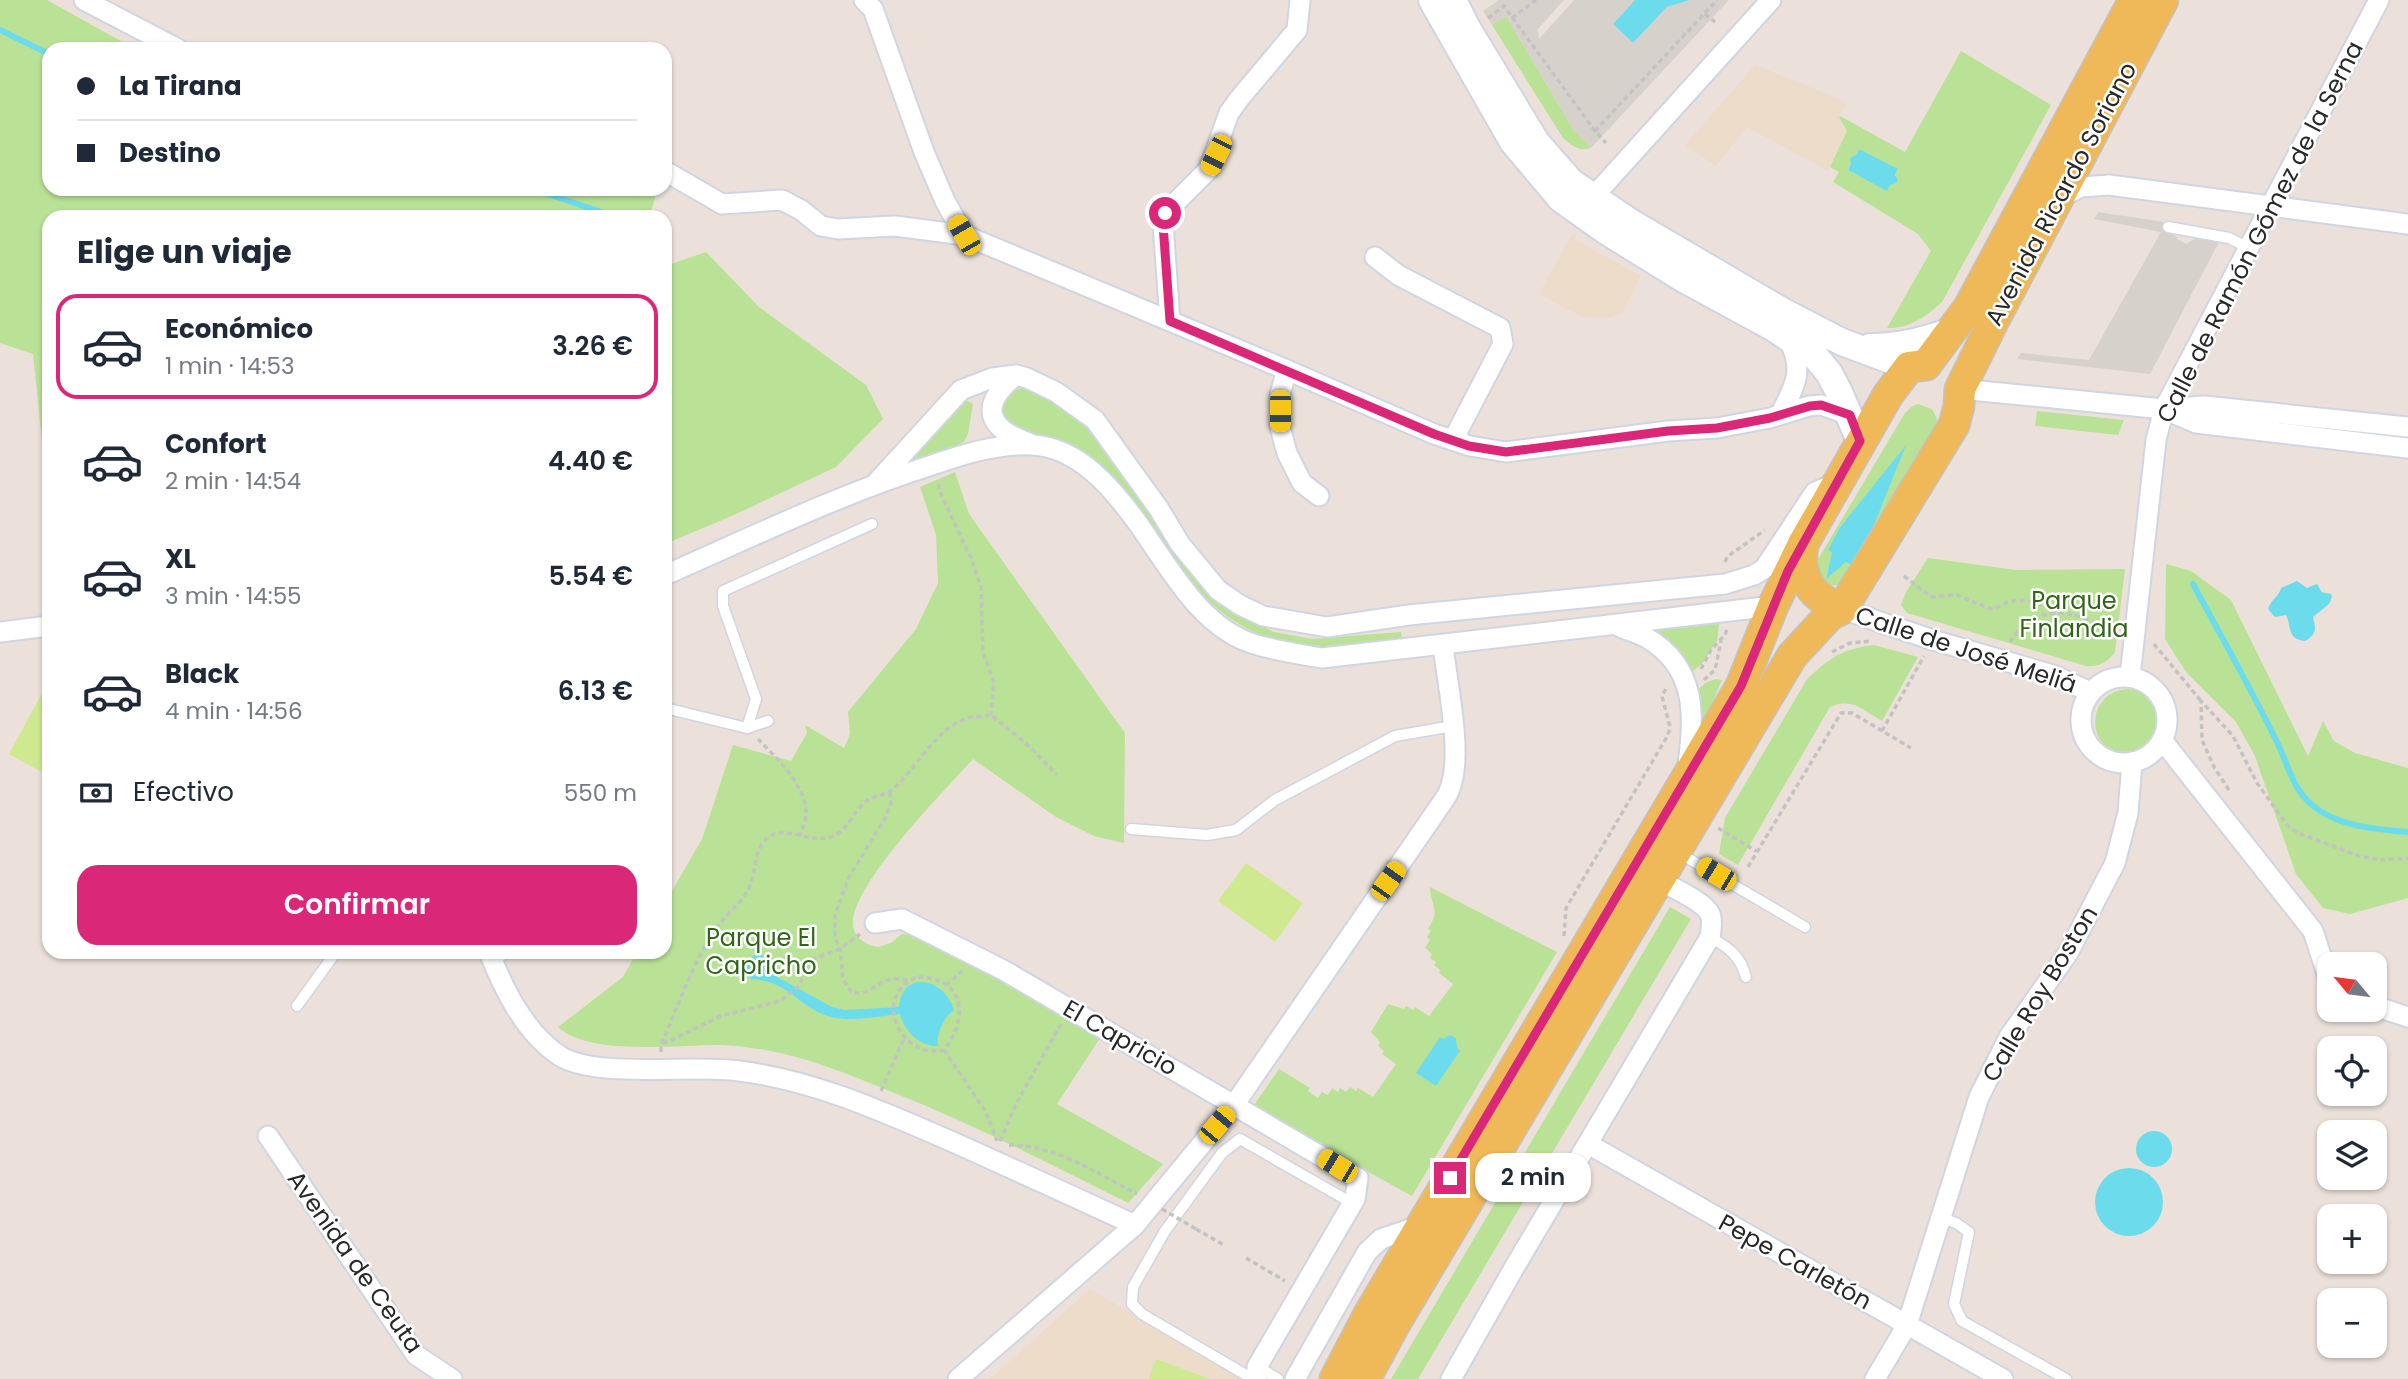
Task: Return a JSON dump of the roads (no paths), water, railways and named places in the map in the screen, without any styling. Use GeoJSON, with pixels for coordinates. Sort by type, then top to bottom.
{"type":"FeatureCollection","features":[{"type":"Feature","properties":{"kind":"main road"},"geometry":{"type":"LineString","coordinates":[[1432,0],[1513,142],[1554,191],[1782,311],[1854,346],[1945,375],[1961,389]]}},
{"type":"Feature","properties":{"kind":"main road"},"geometry":{"type":"LineString","coordinates":[[1453,0],[1536,142],[1571,182],[1585,206],[1682,278],[1786,336],[1815,356],[1829,373],[1855,428]]}},
{"type":"Feature","properties":{"kind":"main road","name":"Avenida Ricardo Soriano"},"geometry":{"type":"LineString","coordinates":[[1335,1379],[1422,1225],[1741,686],[1773,606],[1803,544],[1837,484],[1855,428],[1951,331],[1969,307],[2134,0]]}},
{"type":"Feature","properties":{"kind":"main road","name":"Avenida Ricardo Soriano"},"geometry":{"type":"LineString","coordinates":[[1365,1379],[1403,1310],[1792,656],[1831,608],[1860,581],[1954,425],[1961,389],[2163,0]]}},
{"type":"Feature","properties":{"kind":"main road"},"geometry":{"type":"LineString","coordinates":[[1854,346],[1892,347],[1924,341],[1951,331]]}},
{"type":"Feature","properties":{"kind":"main road"},"geometry":{"type":"LineString","coordinates":[[1803,544],[1800,560],[1804,579],[1814,594],[1831,608]]}},
{"type":"Feature","properties":{"kind":"main road"},"geometry":{"type":"LineString","coordinates":[[1773,606],[1831,608]]}},
{"type":"Feature","properties":{"kind":"street"},"geometry":{"type":"LineString","coordinates":[[84,0],[165,42]]}},
{"type":"Feature","properties":{"kind":"street"},"geometry":{"type":"LineString","coordinates":[[864,0],[873,9],[924,152],[945,201],[964,235]]}},
{"type":"Feature","properties":{"kind":"street"},"geometry":{"type":"LineString","coordinates":[[1170,321],[1163,224],[1165,213],[1209,169],[1229,113],[1297,30],[1300,0]]}},
{"type":"Feature","properties":{"kind":"street"},"geometry":{"type":"LineString","coordinates":[[1585,206],[1771,0]]}},
{"type":"Feature","properties":{"kind":"street","name":"Calle de Ramón Gómez de la Serna"},"geometry":{"type":"LineString","coordinates":[[2130,677],[2156,440],[2164,409],[2379,0]]}},
{"type":"Feature","properties":{"kind":"street"},"geometry":{"type":"LineString","coordinates":[[672,175],[722,204],[782,200],[801,210],[821,226],[838,229],[895,226],[964,235],[1434,434],[1469,446],[1506,452],[1668,431],[1717,428],[1821,405],[1855,428]]}},
{"type":"Feature","properties":{"kind":"street"},"geometry":{"type":"LineString","coordinates":[[2058,198],[2081,187],[2109,184],[2408,224]]}},
{"type":"Feature","properties":{"kind":"street"},"geometry":{"type":"LineString","coordinates":[[1375,257],[1398,275],[1500,328],[1503,344],[1452,440]]}},
{"type":"Feature","properties":{"kind":"street"},"geometry":{"type":"LineString","coordinates":[[1781,413],[1792,391],[1798,370],[1793,348],[1786,336]]}},
{"type":"Feature","properties":{"kind":"street"},"geometry":{"type":"LineString","coordinates":[[1287,370],[1280,394],[1280,427],[1287,453],[1301,483],[1319,496]]}},
{"type":"Feature","properties":{"kind":"street"},"geometry":{"type":"LineString","coordinates":[[1016,375],[996,395],[992,410],[994,422],[1003,431],[1033,445],[1068,456],[1097,475],[1113,490],[1180,586],[1224,629],[1252,644],[1322,659],[1773,606]]}},
{"type":"Feature","properties":{"kind":"street"},"geometry":{"type":"LineString","coordinates":[[877,482],[961,390],[992,378],[1016,375],[1027,377],[1056,392],[1095,420],[1159,509],[1180,544],[1218,590],[1263,616],[1328,627],[1409,615],[1725,584],[1764,569],[1815,492],[1837,484]]}},
{"type":"Feature","properties":{"kind":"street"},"geometry":{"type":"LineString","coordinates":[[1961,389],[2164,409],[2204,406],[2408,427]]}},
{"type":"Feature","properties":{"kind":"street"},"geometry":{"type":"LineString","coordinates":[[2164,409],[2196,423],[2408,448]]}},
{"type":"Feature","properties":{"kind":"street"},"geometry":{"type":"LineString","coordinates":[[672,572],[877,482],[971,452],[1033,445]]}},
{"type":"Feature","properties":{"kind":"street","name":"Calle de José Meliá"},"geometry":{"type":"LineString","coordinates":[[1831,608],[2053,675],[2090,692]]}},
{"type":"Feature","properties":{"kind":"street"},"geometry":{"type":"LineString","coordinates":[[1615,625],[1647,638],[1671,657],[1690,691],[1693,728],[1685,780]]}},
{"type":"Feature","properties":{"kind":"street"},"geometry":{"type":"LineString","coordinates":[[0,632],[42,627]]}},
{"type":"Feature","properties":{"kind":"street"},"geometry":{"type":"LineString","coordinates":[[958,1379],[1135,1225],[1234,1105],[1449,791],[1455,769],[1453,726],[1443,646]]}},
{"type":"Feature","properties":{"kind":"street"},"geometry":{"type":"LineString","coordinates":[[2130,677],[2143,681],[2154,689],[2162,700],[2166,727],[2162,740],[2154,750],[2132,762],[2118,762],[2105,758],[2085,739],[2081,725],[2082,711],[2090,692],[2105,681],[2130,677]]}},
{"type":"Feature","properties":{"kind":"street"},"geometry":{"type":"LineString","coordinates":[[2162,740],[2313,931],[2320,952]]}},
{"type":"Feature","properties":{"kind":"street","name":"Calle Roy Boston"},"geometry":{"type":"LineString","coordinates":[[1875,1379],[1907,1325],[1979,1097],[2009,1037],[2068,953],[2115,863],[2128,813],[2132,762]]}},
{"type":"Feature","properties":{"kind":"street"},"geometry":{"type":"LineString","coordinates":[[1451,1379],[1710,937],[1710,914],[1703,905],[1659,880]]}},
{"type":"Feature","properties":{"kind":"street","name":"El Capricio"},"geometry":{"type":"LineString","coordinates":[[875,923],[902,919],[1005,971],[1234,1105],[1357,1178],[1352,1203]]}},
{"type":"Feature","properties":{"kind":"street"},"geometry":{"type":"LineString","coordinates":[[497,959],[511,999],[521,1015],[541,1039],[561,1056],[582,1065],[607,1068],[707,1067],[800,1082],[896,1118],[1135,1225]]}},
{"type":"Feature","properties":{"kind":"street"},"geometry":{"type":"LineString","coordinates":[[2387,1010],[2408,1017]]}},
{"type":"Feature","properties":{"kind":"street","name":"Avenida de Ceuta"},"geometry":{"type":"LineString","coordinates":[[268,1136],[415,1355],[452,1379]]}},
{"type":"Feature","properties":{"kind":"street","name":"Pepe Carletón"},"geometry":{"type":"LineString","coordinates":[[1588,1144],[2003,1379]]}},
{"type":"Feature","properties":{"kind":"street"},"geometry":{"type":"LineString","coordinates":[[1256,1375],[1301,1290],[1352,1203]]}},
{"type":"Feature","properties":{"kind":"street"},"geometry":{"type":"LineString","coordinates":[[1295,1379],[1367,1252],[1381,1239],[1422,1225]]}},
{"type":"Feature","properties":{"kind":"lane"},"geometry":{"type":"LineString","coordinates":[[2168,227],[2229,238],[2249,248]]}},
{"type":"Feature","properties":{"kind":"lane"},"geometry":{"type":"LineString","coordinates":[[747,728],[756,699],[723,606],[723,591],[872,524]]}},
{"type":"Feature","properties":{"kind":"lane"},"geometry":{"type":"LineString","coordinates":[[672,710],[747,728],[768,721]]}},
{"type":"Feature","properties":{"kind":"lane"},"geometry":{"type":"LineString","coordinates":[[1131,829],[1207,835],[1236,830],[1275,800],[1395,736],[1453,726]]}},
{"type":"Feature","properties":{"kind":"lane"},"geometry":{"type":"LineString","coordinates":[[1676,851],[1805,927]]}},
{"type":"Feature","properties":{"kind":"lane"},"geometry":{"type":"LineString","coordinates":[[1710,937],[1731,950],[1744,969],[1746,977]]}},
{"type":"Feature","properties":{"kind":"lane"},"geometry":{"type":"LineString","coordinates":[[298,1006],[331,959]]}},
{"type":"Feature","properties":{"kind":"lane"},"geometry":{"type":"LineString","coordinates":[[1279,1379],[1256,1375],[1142,1314],[1132,1304],[1133,1287],[1165,1231],[1222,1153],[1240,1139],[1352,1203]]}},
{"type":"Feature","properties":{"kind":"lane"},"geometry":{"type":"LineString","coordinates":[[1941,1218],[1969,1232],[1954,1304],[1962,1321],[2066,1379]]}},
{"type":"Feature","properties":{"kind":"water"},"geometry":{"type":"Polygon","coordinates":[[[1635,0],[1690,0],[1667,7],[1633,43],[1613,24],[1635,0]]]}},
{"type":"Feature","properties":{"kind":"water"},"geometry":{"type":"Polygon","coordinates":[[[1859,149],[1898,169],[1895,175],[1897,183],[1890,185],[1887,191],[1848,170],[1850,158],[1856,155],[1859,149]]]}},
{"type":"Feature","properties":{"kind":"water"},"geometry":{"type":"Polygon","coordinates":[[[1906,445],[1866,545],[1864,544],[1852,565],[1846,562],[1826,579],[1832,552],[1828,550],[1840,527],[1906,445]]]}},
{"type":"Feature","properties":{"kind":"water"},"geometry":{"type":"Polygon","coordinates":[[[2297,581],[2307,588],[2317,584],[2322,592],[2331,594],[2332,597],[2329,604],[2313,617],[2315,631],[2305,641],[2295,638],[2286,615],[2275,617],[2268,609],[2281,588],[2297,581]]]}},
{"type":"Feature","properties":{"kind":"water"},"geometry":{"type":"Polygon","coordinates":[[[755,954],[766,958],[777,977],[832,1007],[845,1010],[899,1007],[907,987],[924,982],[942,990],[954,1010],[942,1026],[938,1046],[931,1046],[914,1037],[900,1014],[855,1019],[828,1016],[776,984],[751,979],[743,973],[744,967],[755,954]]]}},
{"type":"Feature","properties":{"kind":"water"},"geometry":{"type":"Polygon","coordinates":[[[1450,1035],[1456,1038],[1460,1051],[1436,1086],[1416,1073],[1440,1037],[1443,1039],[1450,1035]]]}},
{"type":"Feature","properties":{"kind":"water"},"geometry":{"type":"Polygon","coordinates":[[[2154,1131],[2166,1137],[2172,1149],[2166,1161],[2154,1167],[2142,1161],[2136,1149],[2142,1137],[2154,1131]]]}},
{"type":"Feature","properties":{"kind":"water"},"geometry":{"type":"Polygon","coordinates":[[[2129,1168],[2142,1171],[2153,1178],[2160,1189],[2163,1202],[2160,1215],[2153,1226],[2142,1233],[2129,1236],[2116,1233],[2105,1226],[2098,1215],[2095,1202],[2098,1189],[2105,1178],[2116,1171],[2129,1168]]]}},
{"type":"Feature","properties":{"kind":"waterway"},"geometry":{"type":"LineString","coordinates":[[0,30],[42,51]]}},
{"type":"Feature","properties":{"kind":"waterway"},"geometry":{"type":"LineString","coordinates":[[554,196],[595,210]]}},
{"type":"Feature","properties":{"kind":"waterway"},"geometry":{"type":"LineString","coordinates":[[2193,584],[2305,798],[2322,812],[2345,822],[2408,832]]}},
{"type":"Feature","properties":{"kind":"park label","name":"Parque Finlandia"},"geometry":{"type":"Point","coordinates":[2074,615]}},
{"type":"Feature","properties":{"kind":"park label","name":"Parque El Capricho"},"geometry":{"type":"Point","coordinates":[761,952]}}]}
